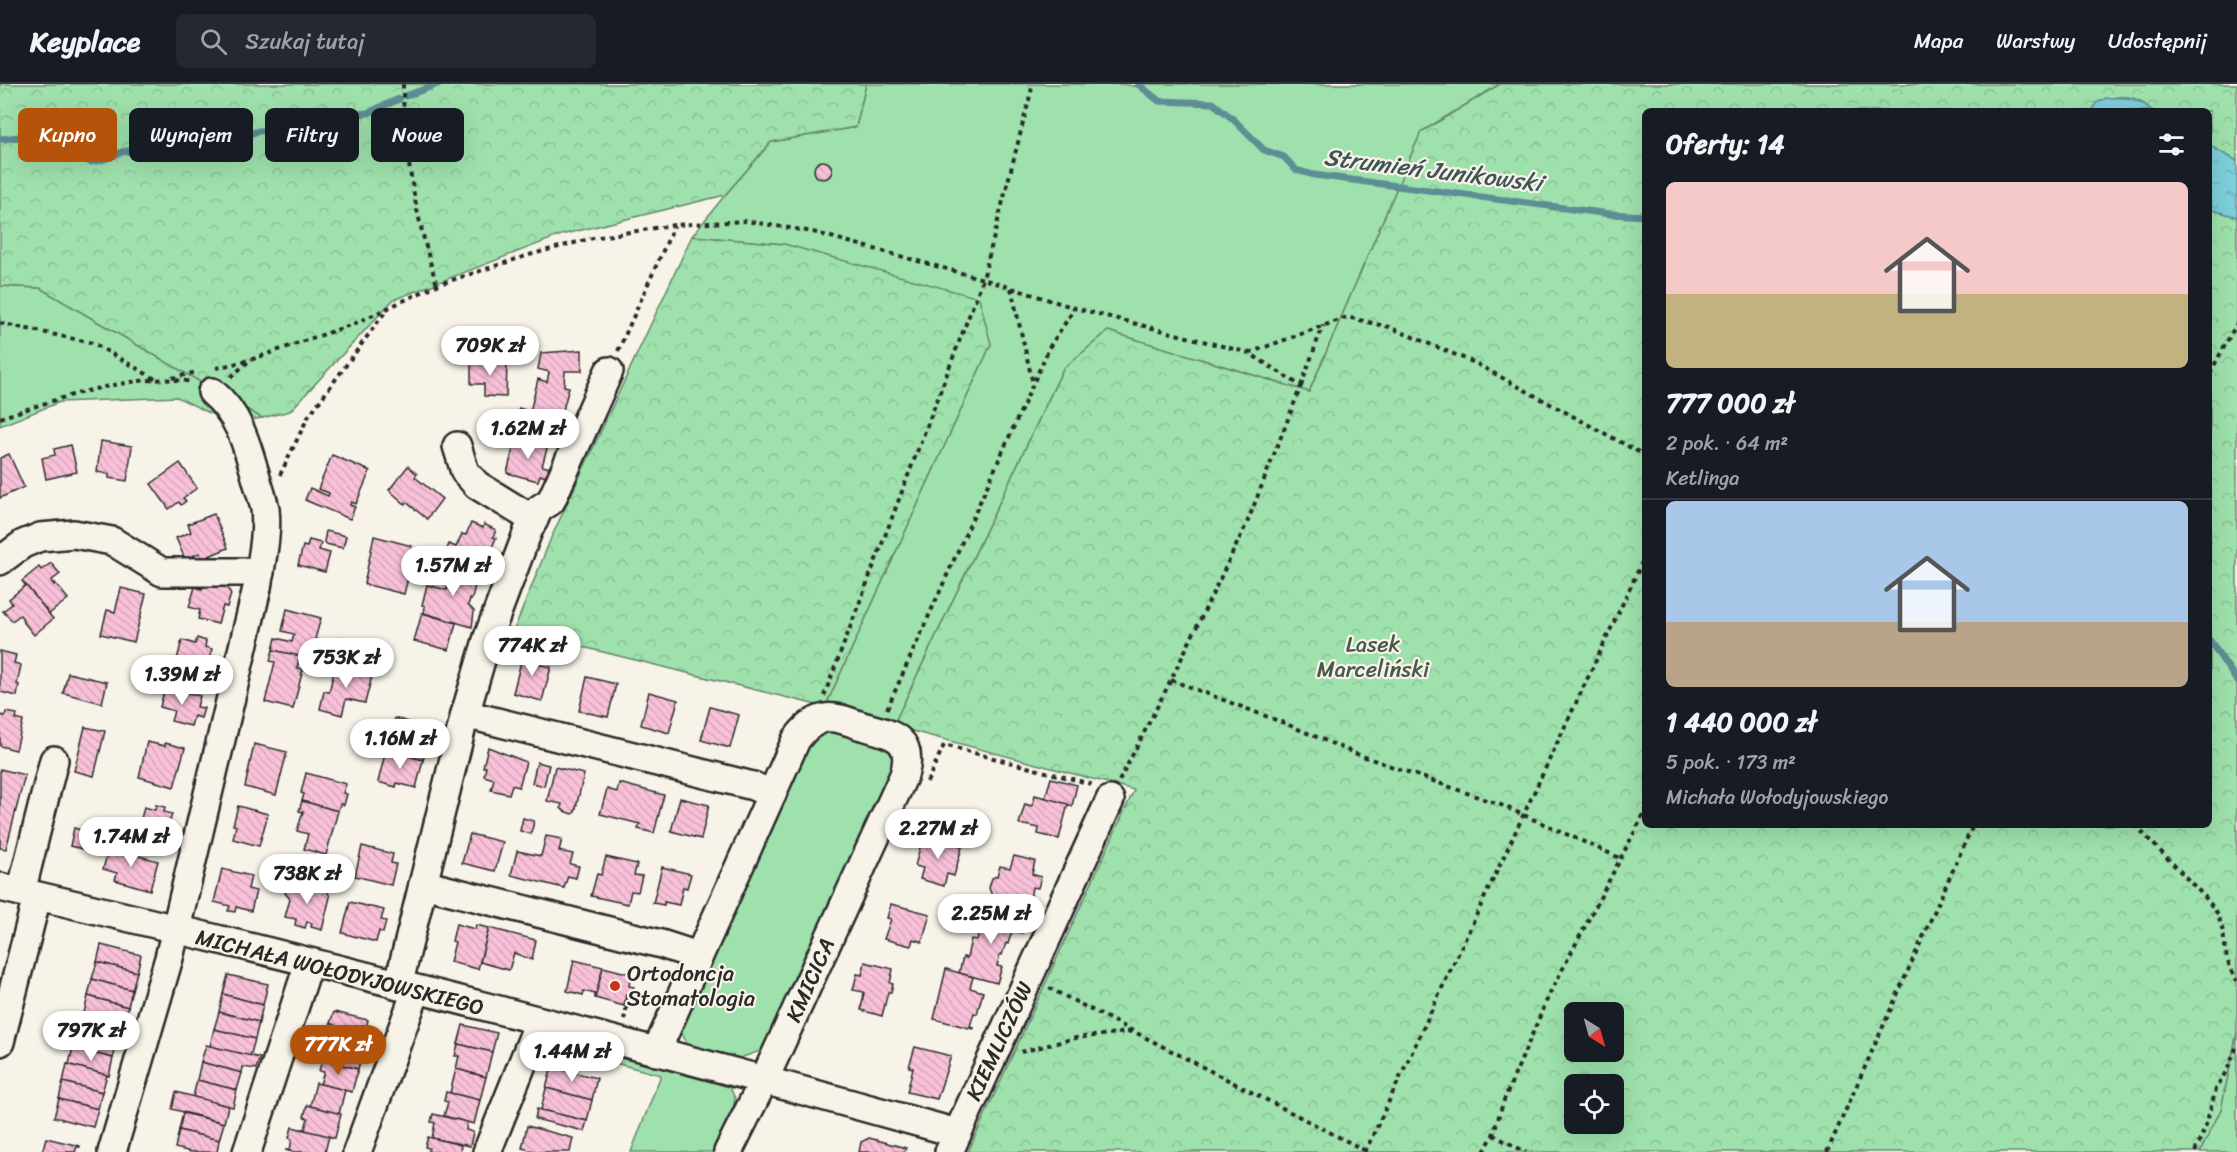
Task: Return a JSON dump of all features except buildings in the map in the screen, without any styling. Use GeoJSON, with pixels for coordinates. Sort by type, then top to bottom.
{"type":"FeatureCollection","features":[{"type":"Feature","properties":{"kind":"street"},"geometry":{"type":"LineString","coordinates":[[357,1152],[407,988],[423,884],[465,714],[488,637],[534,520],[539,510],[552,501],[609,371]]}},
{"type":"Feature","properties":{"kind":"street"},"geometry":{"type":"LineString","coordinates":[[112,1152],[169,958],[260,572],[265,508],[240,429],[231,410],[212,392]]}},
{"type":"Feature","properties":{"kind":"street"},"geometry":{"type":"LineString","coordinates":[[457,446],[465,472],[477,485],[534,520]]}},
{"type":"Feature","properties":{"kind":"street"},"geometry":{"type":"LineString","coordinates":[[0,561],[23,544],[40,537],[74,534],[112,541],[162,572],[260,572]]}},
{"type":"Feature","properties":{"kind":"street"},"geometry":{"type":"LineString","coordinates":[[465,714],[753,786],[772,794]]}},
{"type":"Feature","properties":{"kind":"street","name":"KMICICA"},"geometry":{"type":"LineString","coordinates":[[656,1052],[796,740],[804,729],[813,722],[833,718],[892,734],[902,742],[907,754],[907,765],[764,1080],[728,1152]]}},
{"type":"Feature","properties":{"kind":"street"},"geometry":{"type":"LineString","coordinates":[[0,1042],[19,892],[54,760]]}},
{"type":"Feature","properties":{"kind":"street","name":"KIEMLICZÓW"},"geometry":{"type":"LineString","coordinates":[[953,1143],[1108,790]]}},
{"type":"Feature","properties":{"kind":"street"},"geometry":{"type":"LineString","coordinates":[[423,884],[661,944],[698,957]]}},
{"type":"Feature","properties":{"kind":"street","name":"MICHAŁA WOŁODYJOWSKIEGO"},"geometry":{"type":"LineString","coordinates":[[19,892],[309,963],[764,1080],[953,1143]]}},
{"type":"Feature","properties":{"kind":"street"},"geometry":{"type":"LineString","coordinates":[[247,1152],[309,963]]}},
{"type":"Feature","properties":{"kind":"street"},"geometry":{"type":"LineString","coordinates":[[487,1152],[539,1022]]}},
{"type":"Feature","properties":{"kind":"path"},"geometry":{"type":"LineString","coordinates":[[403,84],[407,148],[423,242],[437,285]]}},
{"type":"Feature","properties":{"kind":"path"},"geometry":{"type":"LineString","coordinates":[[820,706],[983,279],[1033,84]]}},
{"type":"Feature","properties":{"kind":"path"},"geometry":{"type":"LineString","coordinates":[[0,418],[89,391],[157,380],[191,382],[212,392],[250,360],[356,323],[437,285],[529,255],[592,238],[674,225],[746,221],[813,232],[983,279],[1075,308],[1249,353],[1300,386]]}},
{"type":"Feature","properties":{"kind":"path"},"geometry":{"type":"LineString","coordinates":[[609,371],[674,225]]}},
{"type":"Feature","properties":{"kind":"path"},"geometry":{"type":"LineString","coordinates":[[1011,288],[1033,385]]}},
{"type":"Feature","properties":{"kind":"path"},"geometry":{"type":"LineString","coordinates":[[265,508],[308,417],[389,308]]}},
{"type":"Feature","properties":{"kind":"path"},"geometry":{"type":"LineString","coordinates":[[884,714],[1050,346],[1075,308]]}},
{"type":"Feature","properties":{"kind":"path"},"geometry":{"type":"LineString","coordinates":[[1249,353],[1347,317],[1389,327],[1475,363],[1642,454]]}},
{"type":"Feature","properties":{"kind":"path"},"geometry":{"type":"LineString","coordinates":[[0,323],[93,343],[157,380]]}},
{"type":"Feature","properties":{"kind":"path"},"geometry":{"type":"LineString","coordinates":[[2212,369],[2237,323]]}},
{"type":"Feature","properties":{"kind":"path"},"geometry":{"type":"LineString","coordinates":[[924,785],[931,777],[945,745],[1108,790],[1171,680],[1246,523],[1323,325]]}},
{"type":"Feature","properties":{"kind":"path"},"geometry":{"type":"LineString","coordinates":[[1041,984],[1136,1031],[1366,1152],[1642,563]]}},
{"type":"Feature","properties":{"kind":"path"},"geometry":{"type":"LineString","coordinates":[[1171,680],[1284,723],[1354,753],[1501,805],[1620,858]]}},
{"type":"Feature","properties":{"kind":"path"},"geometry":{"type":"LineString","coordinates":[[1484,1152],[1493,1135],[1504,1100],[1549,995],[1642,817]]}},
{"type":"Feature","properties":{"kind":"path"},"geometry":{"type":"LineString","coordinates":[[1827,1152],[1972,828]]}},
{"type":"Feature","properties":{"kind":"path"},"geometry":{"type":"LineString","coordinates":[[2138,828],[2205,897],[2218,914],[2227,960],[2237,981]]}},
{"type":"Feature","properties":{"kind":"path"},"geometry":{"type":"LineString","coordinates":[[622,1029],[629,995]]}},
{"type":"Feature","properties":{"kind":"path"},"geometry":{"type":"LineString","coordinates":[[1017,1053],[1076,1038],[1136,1031]]}},
{"type":"Feature","properties":{"kind":"path"},"geometry":{"type":"LineString","coordinates":[[2195,1152],[2205,1128],[2216,1089],[2237,1046]]}},
{"type":"Feature","properties":{"kind":"path"},"geometry":{"type":"LineString","coordinates":[[1493,1135],[1526,1152]]}},
{"type":"Feature","properties":{"kind":"green space"},"geometry":{"type":"Polygon","coordinates":[[[0,84],[866,84],[856,127],[771,142],[725,195],[561,235],[393,300],[290,411],[262,418],[40,288],[0,286],[0,84]]]}},
{"type":"Feature","properties":{"kind":"green space"},"geometry":{"type":"Polygon","coordinates":[[[866,84],[1123,84],[1138,87],[1142,84],[1500,84],[1421,132],[1309,392],[1108,331],[1063,369],[893,726],[825,707],[991,344],[784,244],[692,236],[771,142],[856,127],[866,84]]]}},
{"type":"Feature","properties":{"kind":"green space","name":"Lasek Marceliński"},"geometry":{"type":"Polygon","coordinates":[[[1500,84],[2237,84],[2237,161],[2212,147],[2212,108],[2149,108],[2136,99],[2122,97],[2107,99],[2094,108],[1642,108],[1642,828],[2212,828],[2212,210],[2237,217],[2237,1032],[2221,1109],[2200,1152],[968,1152],[1134,790],[893,726],[1063,369],[1108,331],[1309,392],[1421,132],[1500,84]]]}},
{"type":"Feature","properties":{"kind":"green space"},"geometry":{"type":"Polygon","coordinates":[[[692,236],[784,244],[979,298],[991,344],[825,707],[514,630],[551,538],[692,236]]]}},
{"type":"Feature","properties":{"kind":"green space"},"geometry":{"type":"Polygon","coordinates":[[[0,286],[40,288],[262,418],[230,423],[177,397],[60,402],[0,426],[0,286]]]}},
{"type":"Feature","properties":{"kind":"green space"},"geometry":{"type":"Polygon","coordinates":[[[821,727],[886,738],[895,767],[765,1054],[760,1051],[740,1058],[687,1044],[681,1031],[685,1021],[679,1018],[801,748],[821,727]]]}},
{"type":"Feature","properties":{"kind":"green space"},"geometry":{"type":"Polygon","coordinates":[[[2237,1032],[2237,1152],[2200,1152],[2221,1109],[2237,1032]]]}},
{"type":"Feature","properties":{"kind":"green space"},"geometry":{"type":"Polygon","coordinates":[[[586,1049],[729,1086],[735,1098],[733,1109],[739,1111],[718,1152],[631,1152],[661,1075],[584,1055],[586,1049]]]}},
{"type":"Feature","properties":{"kind":"water"},"geometry":{"type":"Polygon","coordinates":[[[2106,98],[2131,99],[2148,108],[2094,108],[2096,103],[2106,98]]]}},
{"type":"Feature","properties":{"kind":"water"},"geometry":{"type":"Polygon","coordinates":[[[2212,147],[2237,161],[2237,217],[2212,210],[2212,147]]]}},
{"type":"Feature","properties":{"kind":"waterway","name":"Strumień Junikowski"},"geometry":{"type":"LineString","coordinates":[[406,96],[438,84]]}},
{"type":"Feature","properties":{"kind":"waterway","name":"Strumień Junikowski"},"geometry":{"type":"LineString","coordinates":[[1138,84],[1159,101],[1213,103],[1264,150],[1284,157],[1296,170],[1314,175],[1610,214],[1642,216]]}},
{"type":"Feature","properties":{"kind":"waterway","name":"Strumień Junikowski"},"geometry":{"type":"LineString","coordinates":[[0,139],[30,136],[54,139],[76,149],[90,162],[178,139],[231,139],[259,131],[282,129],[323,117],[368,113],[399,99]]}},
{"type":"Feature","properties":{"kind":"waterway","name":"Strumień Junikowski"},"geometry":{"type":"LineString","coordinates":[[2212,644],[2237,681]]}},
{"type":"Feature","properties":{"kind":"place","name":"Ortodoncja Stomatologia"},"geometry":{"type":"Point","coordinates":[615,986]}}]}
